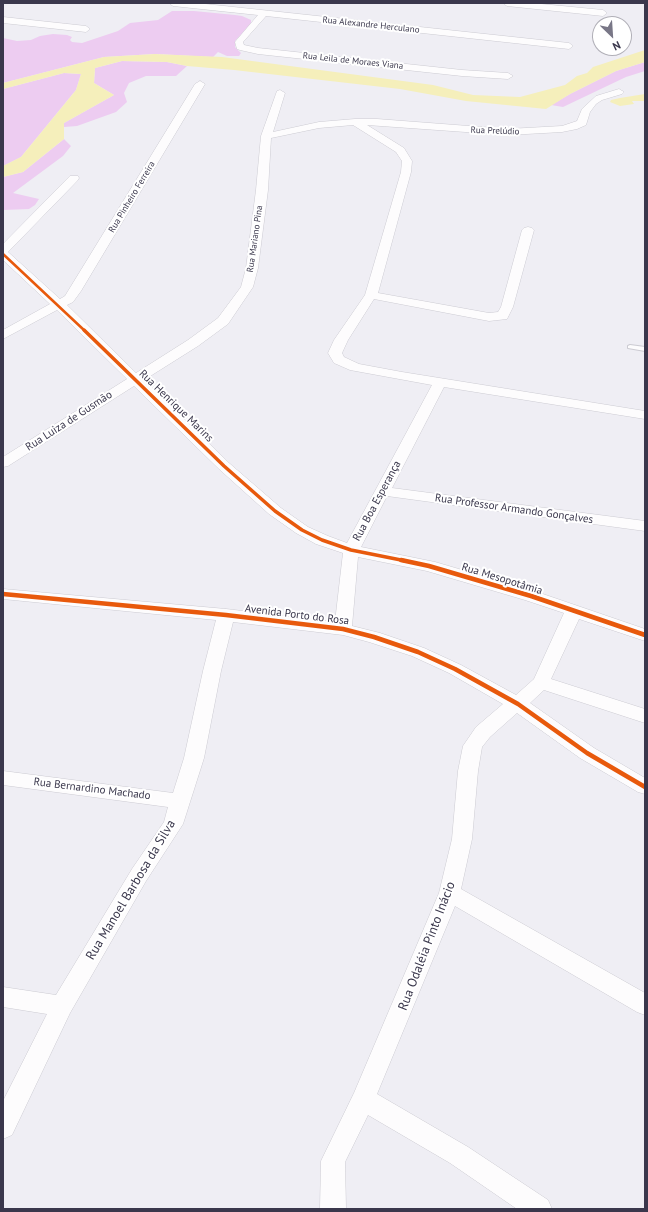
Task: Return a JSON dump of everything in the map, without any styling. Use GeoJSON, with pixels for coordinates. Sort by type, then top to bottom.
{"type":"FeatureCollection","features":[{"type":"Feature","properties":{"kind":"street","name":"Rua Alexandre Herculano"},"geometry":{"type":"LineString","coordinates":[[173,3],[569,46]]}},
{"type":"Feature","properties":{"kind":"street"},"geometry":{"type":"LineString","coordinates":[[236,10],[244,3]]}},
{"type":"Feature","properties":{"kind":"street"},"geometry":{"type":"LineString","coordinates":[[507,3],[603,13]]}},
{"type":"Feature","properties":{"kind":"street","name":"Rua Leila de Moraes Viana"},"geometry":{"type":"LineString","coordinates":[[264,13],[239,42],[240,47],[258,51],[508,76]]}},
{"type":"Feature","properties":{"kind":"street"},"geometry":{"type":"LineString","coordinates":[[3,20],[86,29]]}},
{"type":"Feature","properties":{"kind":"street","name":"Rua Pinheiro Ferreira"},"geometry":{"type":"LineString","coordinates":[[3,335],[69,299],[76,291],[200,84]]}},
{"type":"Feature","properties":{"kind":"street","name":"Rua Prelúdio"},"geometry":{"type":"LineString","coordinates":[[266,136],[313,126],[355,122],[384,122],[508,132],[562,129],[573,127],[582,123],[585,111],[592,102],[599,98],[619,92]]}},
{"type":"Feature","properties":{"kind":"street","name":"Rua Mariano Pina"},"geometry":{"type":"LineString","coordinates":[[134,379],[165,361],[223,321],[246,287],[252,268],[255,248],[262,190],[266,136],[280,93]]}},
{"type":"Feature","properties":{"kind":"street"},"geometry":{"type":"LineString","coordinates":[[355,122],[392,144],[400,150],[407,161],[406,172],[371,295],[341,340],[335,353],[339,360],[355,367],[645,415]]}},
{"type":"Feature","properties":{"kind":"street","name":"Rua Henrique Marins"},"geometry":{"type":"LineString","coordinates":[[74,178],[3,252],[224,466],[275,511],[302,530],[322,540],[351,550]]}},
{"type":"Feature","properties":{"kind":"street"},"geometry":{"type":"LineString","coordinates":[[371,295],[489,317],[502,316],[507,307],[528,230]]}},
{"type":"Feature","properties":{"kind":"street","name":"Rua Luiza de Gusmão"},"geometry":{"type":"LineString","coordinates":[[3,463],[134,379]]}},
{"type":"Feature","properties":{"kind":"street","name":"Rua Boa Esperança"},"geometry":{"type":"LineString","coordinates":[[343,629],[351,550],[440,382]]}},
{"type":"Feature","properties":{"kind":"street","name":"Rua Professor Armando Gonçalves"},"geometry":{"type":"LineString","coordinates":[[382,491],[645,526]]}},
{"type":"Feature","properties":{"kind":"street","name":"Rua Mesopotâmia"},"geometry":{"type":"LineString","coordinates":[[351,550],[428,566],[531,596],[645,635]]}},
{"type":"Feature","properties":{"kind":"street","name":"Avenida Porto do Rosa"},"geometry":{"type":"LineString","coordinates":[[3,594],[226,615],[343,629],[374,637],[418,652],[455,669],[518,704],[587,753],[645,787]]}},
{"type":"Feature","properties":{"kind":"street","name":"Rua Odaléia Pinto Inácio"},"geometry":{"type":"LineString","coordinates":[[333,1209],[333,1161],[363,1099],[450,893],[462,839],[468,770],[473,746],[489,726],[529,695],[541,682],[574,611]]}},
{"type":"Feature","properties":{"kind":"street","name":"Rua Manoel Barbosa da Silva"},"geometry":{"type":"LineString","coordinates":[[3,1127],[62,1006],[139,875],[173,824],[194,758],[226,615]]}},
{"type":"Feature","properties":{"kind":"street"},"geometry":{"type":"LineString","coordinates":[[541,682],[645,716]]}},
{"type":"Feature","properties":{"kind":"street","name":"Rua Bernardino Machado"},"geometry":{"type":"LineString","coordinates":[[3,778],[180,801]]}},
{"type":"Feature","properties":{"kind":"street"},"geometry":{"type":"LineString","coordinates":[[450,893],[645,1005]]}},
{"type":"Feature","properties":{"kind":"street"},"geometry":{"type":"LineString","coordinates":[[3,997],[62,1006]]}},
{"type":"Feature","properties":{"kind":"street"},"geometry":{"type":"LineString","coordinates":[[363,1099],[459,1155],[539,1209]]}},
{"type":"Feature","properties":{"kind":"lane"},"geometry":{"type":"LineString","coordinates":[[630,347],[645,349]]}},
{"type":"Feature","properties":{"kind":"shaded area"},"geometry":{"type":"Polygon","coordinates":[[[172,11],[194,11],[235,15],[251,20],[251,24],[235,41],[235,47],[241,53],[239,56],[227,56],[218,52],[213,57],[155,54],[104,57],[3,83],[3,38],[17,41],[31,40],[40,36],[53,34],[67,35],[72,37],[70,40],[72,42],[82,43],[118,31],[130,23],[158,20],[172,11]]]}},
{"type":"Feature","properties":{"kind":"shaded area"},"geometry":{"type":"Polygon","coordinates":[[[645,50],[645,62],[616,71],[570,94],[546,109],[466,101],[400,89],[187,66],[167,62],[122,61],[95,68],[94,83],[114,95],[64,123],[64,139],[23,172],[3,177],[3,166],[21,157],[76,90],[81,74],[64,73],[3,89],[3,83],[104,57],[155,54],[222,57],[433,85],[473,95],[520,97],[565,85],[577,76],[587,73],[593,67],[627,56],[632,56],[632,54],[645,50]]]}},
{"type":"Feature","properties":{"kind":"shaded area"},"geometry":{"type":"Polygon","coordinates":[[[122,61],[167,62],[187,66],[176,76],[146,76],[129,83],[124,93],[127,102],[116,112],[77,126],[64,127],[64,123],[114,95],[94,83],[95,68],[122,61]]]}},
{"type":"Feature","properties":{"kind":"shaded area"},"geometry":{"type":"Polygon","coordinates":[[[645,62],[645,71],[626,77],[563,107],[551,105],[616,71],[645,62]]]}},
{"type":"Feature","properties":{"kind":"shaded area"},"geometry":{"type":"Polygon","coordinates":[[[64,73],[81,74],[76,90],[21,157],[3,166],[3,89],[64,73]]]}},
{"type":"Feature","properties":{"kind":"shaded area"},"geometry":{"type":"Polygon","coordinates":[[[645,94],[645,101],[632,101],[634,104],[620,106],[610,102],[611,100],[645,94]]]}},
{"type":"Feature","properties":{"kind":"shaded area"},"geometry":{"type":"Polygon","coordinates":[[[64,139],[71,146],[63,156],[13,193],[39,199],[35,205],[29,209],[3,210],[3,177],[23,172],[64,139]]]}},
{"type":"Feature","properties":{"kind":"cycle path"},"geometry":{"type":"LineString","coordinates":[[3,254],[59,305],[224,466],[275,511],[302,530],[322,540],[351,550],[429,566],[531,596],[645,635]]}},
{"type":"Feature","properties":{"kind":"cycle path"},"geometry":{"type":"LineString","coordinates":[[3,594],[226,615],[343,629],[374,637],[418,652],[455,669],[518,704],[587,753],[645,787]]}}]}
